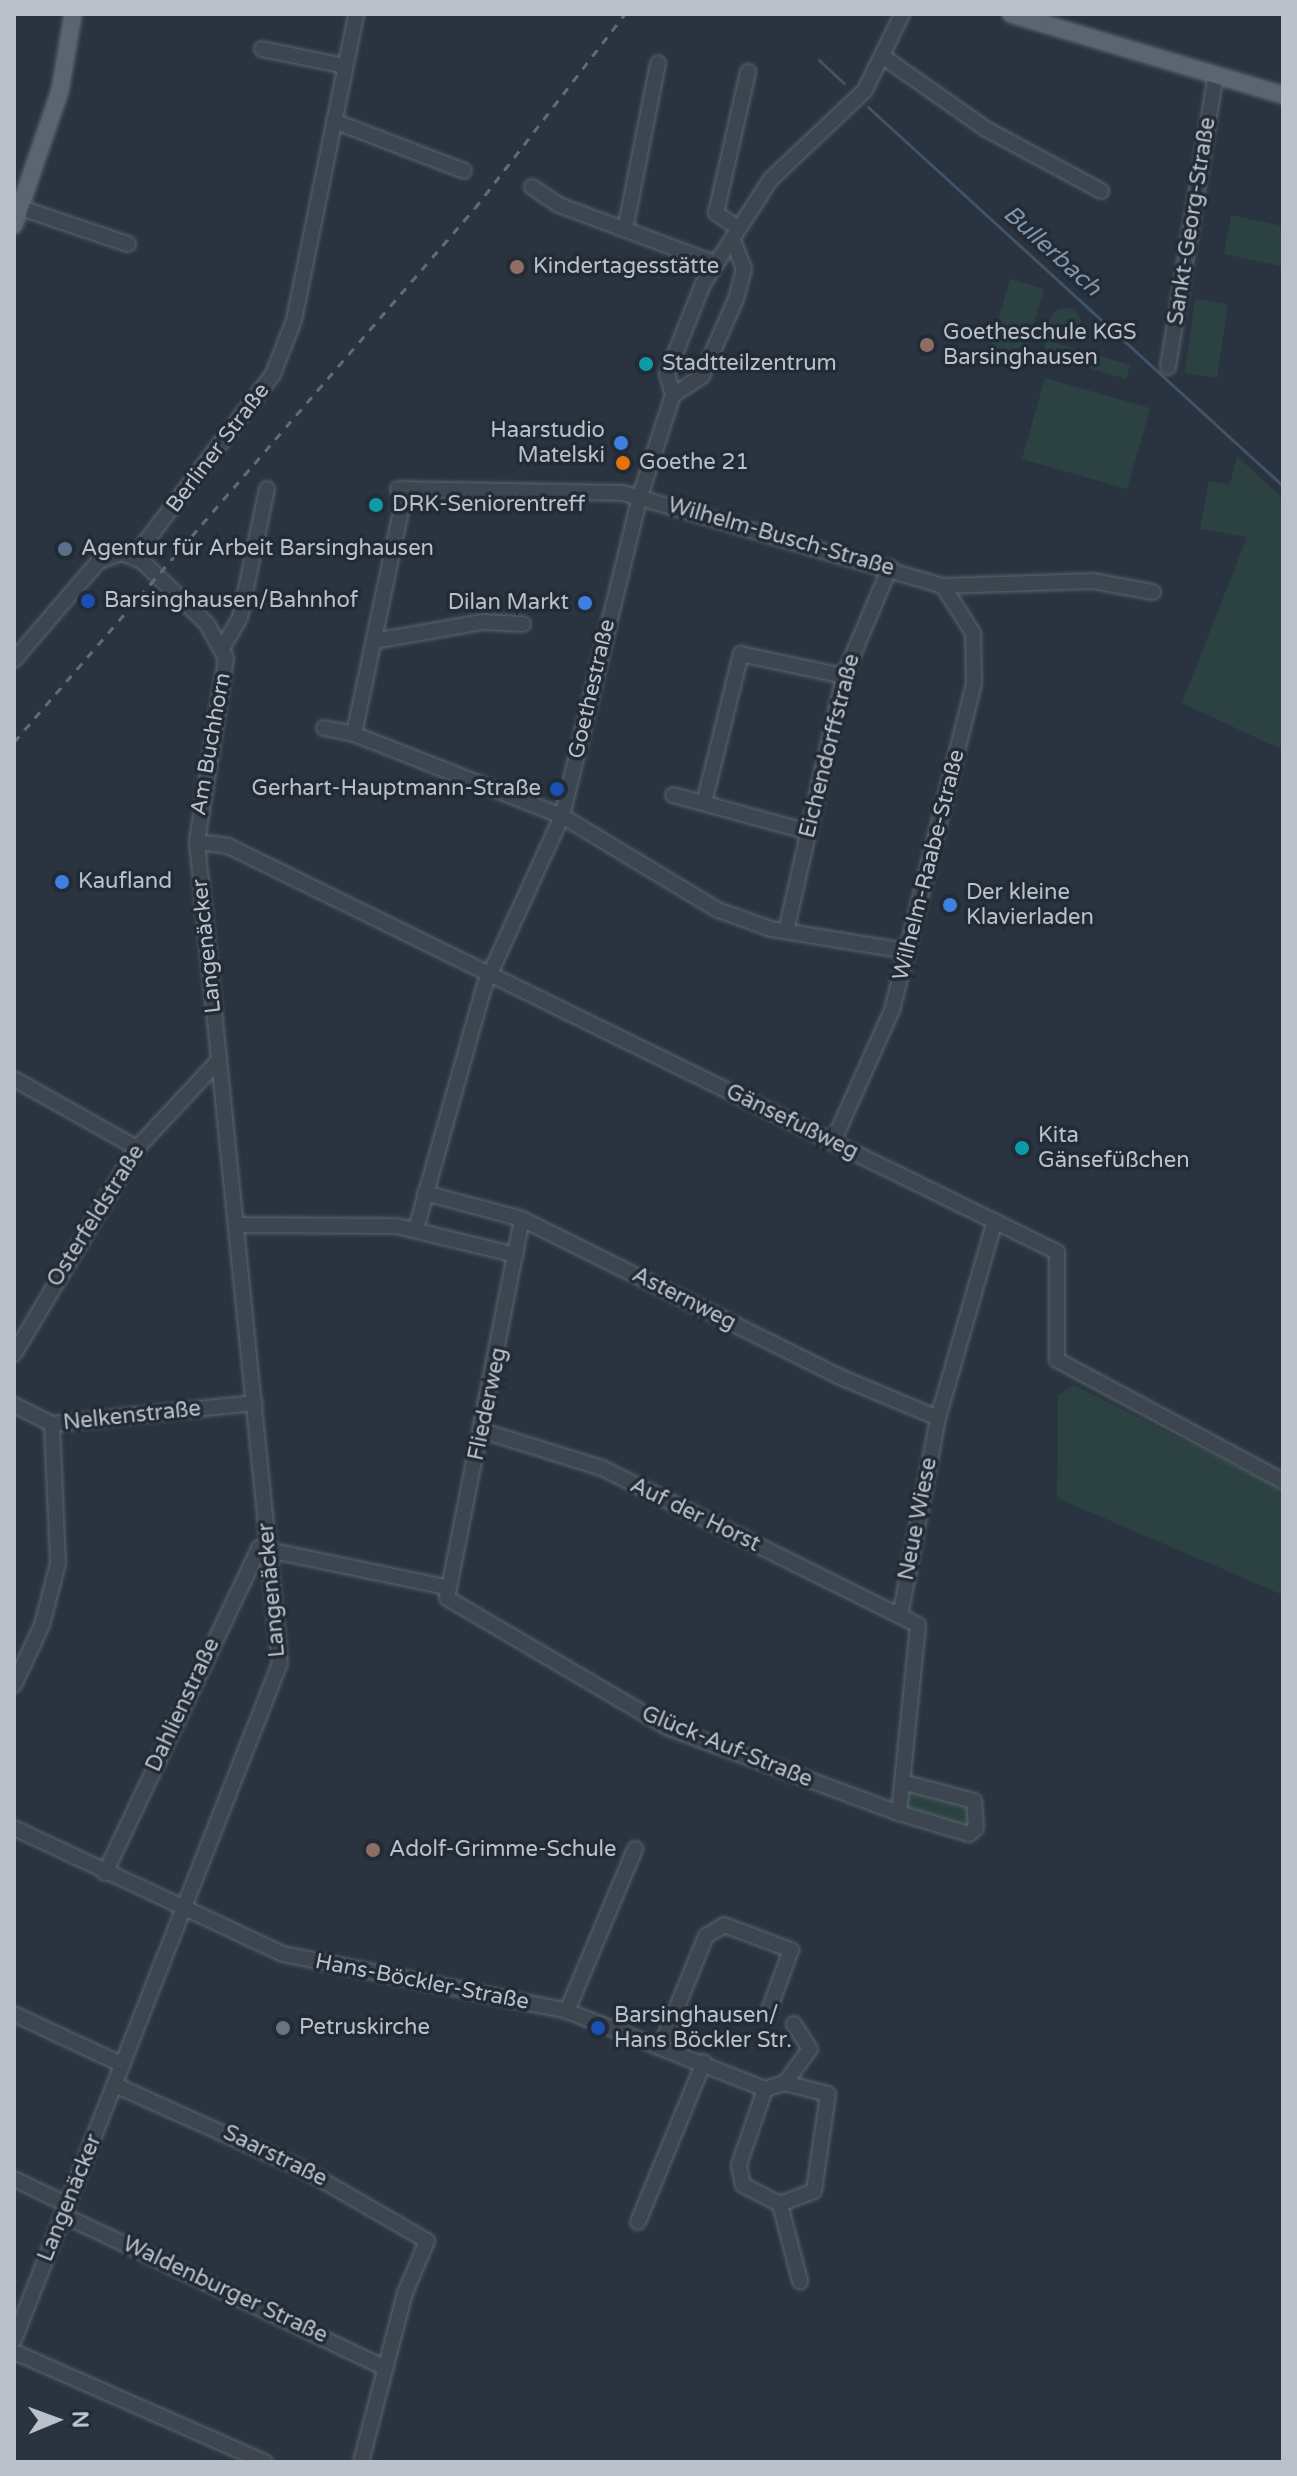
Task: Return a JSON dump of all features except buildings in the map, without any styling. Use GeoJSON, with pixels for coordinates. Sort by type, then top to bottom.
{"type":"FeatureCollection","features":[{"type":"Feature","properties":{"kind":"main road"},"geometry":{"type":"LineString","coordinates":[[14,225],[20,196],[63,78],[73,14]]}},
{"type":"Feature","properties":{"kind":"main road"},"geometry":{"type":"LineString","coordinates":[[1011,14],[1283,95]]}},
{"type":"Feature","properties":{"kind":"street","name":"Berliner Straße"},"geometry":{"type":"LineString","coordinates":[[135,556],[273,374],[294,320],[356,14]]}},
{"type":"Feature","properties":{"kind":"street"},"geometry":{"type":"LineString","coordinates":[[673,395],[694,387],[743,280],[734,243],[738,228],[771,179],[865,90],[885,58],[902,14]]}},
{"type":"Feature","properties":{"kind":"street"},"geometry":{"type":"LineString","coordinates":[[262,49],[345,66]]}},
{"type":"Feature","properties":{"kind":"street"},"geometry":{"type":"LineString","coordinates":[[885,58],[986,129],[1101,191]]}},
{"type":"Feature","properties":{"kind":"street"},"geometry":{"type":"LineString","coordinates":[[625,230],[658,63]]}},
{"type":"Feature","properties":{"kind":"street"},"geometry":{"type":"LineString","coordinates":[[738,228],[716,213],[748,72]]}},
{"type":"Feature","properties":{"kind":"street","name":"Sankt-Georg-Straße"},"geometry":{"type":"LineString","coordinates":[[1168,367],[1216,75]]}},
{"type":"Feature","properties":{"kind":"street"},"geometry":{"type":"LineString","coordinates":[[334,121],[464,171]]}},
{"type":"Feature","properties":{"kind":"street"},"geometry":{"type":"LineString","coordinates":[[532,187],[625,230],[714,263]]}},
{"type":"Feature","properties":{"kind":"street"},"geometry":{"type":"LineString","coordinates":[[20,196],[128,244]]}},
{"type":"Feature","properties":{"kind":"street","name":"Goethestraße"},"geometry":{"type":"LineString","coordinates":[[416,1229],[457,1064],[492,975],[562,816],[640,496],[673,395],[667,374],[714,263],[734,243]]}},
{"type":"Feature","properties":{"kind":"street","name":"Am Buchhorn"},"geometry":{"type":"LineString","coordinates":[[223,647],[240,617],[267,489]]}},
{"type":"Feature","properties":{"kind":"street","name":"Wilhelm-Busch-Straße"},"geometry":{"type":"LineString","coordinates":[[374,641],[402,489],[640,496],[890,567],[943,586],[1093,581],[1153,592]]}},
{"type":"Feature","properties":{"kind":"street"},"geometry":{"type":"LineString","coordinates":[[14,660],[99,561],[135,556]]}},
{"type":"Feature","properties":{"kind":"street","name":"Am Buchhorn"},"geometry":{"type":"LineString","coordinates":[[135,556],[223,647],[226,670],[197,842]]}},
{"type":"Feature","properties":{"kind":"street","name":"Eichendorffstraße"},"geometry":{"type":"LineString","coordinates":[[786,931],[844,676],[890,567]]}},
{"type":"Feature","properties":{"kind":"street","name":"Wilhelm-Raabe-Straße"},"geometry":{"type":"LineString","coordinates":[[833,1142],[882,1035],[907,951],[974,684],[973,633],[943,586]]}},
{"type":"Feature","properties":{"kind":"street"},"geometry":{"type":"LineString","coordinates":[[354,734],[374,641],[483,622],[523,624]]}},
{"type":"Feature","properties":{"kind":"street"},"geometry":{"type":"LineString","coordinates":[[704,803],[741,654],[844,676]]}},
{"type":"Feature","properties":{"kind":"street"},"geometry":{"type":"LineString","coordinates":[[324,728],[354,734],[562,816],[718,910],[786,931],[907,951]]}},
{"type":"Feature","properties":{"kind":"street"},"geometry":{"type":"LineString","coordinates":[[673,795],[809,832]]}},
{"type":"Feature","properties":{"kind":"street","name":"Gänsefußweg"},"geometry":{"type":"LineString","coordinates":[[197,842],[228,846],[1057,1252],[1054,1344],[1070,1372],[1283,1481]]}},
{"type":"Feature","properties":{"kind":"street","name":"Langenäcker"},"geometry":{"type":"LineString","coordinates":[[15,2335],[280,1663],[197,842]]}},
{"type":"Feature","properties":{"kind":"street","name":"Osterfeldstraße"},"geometry":{"type":"LineString","coordinates":[[14,1354],[137,1148],[219,1060]]}},
{"type":"Feature","properties":{"kind":"street"},"geometry":{"type":"LineString","coordinates":[[14,1079],[137,1148]]}},
{"type":"Feature","properties":{"kind":"street"},"geometry":{"type":"LineString","coordinates":[[191,1088],[222,1086]]}},
{"type":"Feature","properties":{"kind":"street","name":"Asternweg"},"geometry":{"type":"LineString","coordinates":[[425,1193],[522,1219],[840,1377],[938,1418]]}},
{"type":"Feature","properties":{"kind":"street","name":"Fliederweg"},"geometry":{"type":"LineString","coordinates":[[446,1587],[483,1431],[522,1219]]}},
{"type":"Feature","properties":{"kind":"street","name":"Neue Wiese"},"geometry":{"type":"LineString","coordinates":[[900,1616],[938,1418],[995,1221]]}},
{"type":"Feature","properties":{"kind":"street"},"geometry":{"type":"LineString","coordinates":[[236,1225],[416,1229],[516,1255]]}},
{"type":"Feature","properties":{"kind":"street","name":"Nelkenstraße"},"geometry":{"type":"LineString","coordinates":[[14,1405],[52,1424],[255,1403]]}},
{"type":"Feature","properties":{"kind":"street"},"geometry":{"type":"LineString","coordinates":[[14,1685],[42,1625],[58,1563],[52,1424]]}},
{"type":"Feature","properties":{"kind":"street","name":"Auf der Horst"},"geometry":{"type":"LineString","coordinates":[[483,1431],[602,1468],[900,1616]]}},
{"type":"Feature","properties":{"kind":"street"},"geometry":{"type":"LineString","coordinates":[[269,1547],[446,1587]]}},
{"type":"Feature","properties":{"kind":"street","name":"Dahlienstraße"},"geometry":{"type":"LineString","coordinates":[[105,1873],[251,1555],[269,1547]]}},
{"type":"Feature","properties":{"kind":"street","name":"Glück-Auf-Straße"},"geometry":{"type":"LineString","coordinates":[[446,1587],[447,1598],[669,1728],[899,1813],[969,1834],[976,1828],[974,1801],[906,1783]]}},
{"type":"Feature","properties":{"kind":"street"},"geometry":{"type":"LineString","coordinates":[[899,1813],[906,1783],[918,1625],[900,1616]]}},
{"type":"Feature","properties":{"kind":"street","name":"Hans-Böckler-Straße"},"geometry":{"type":"LineString","coordinates":[[14,1828],[283,1954],[567,2011],[662,2044],[765,2089]]}},
{"type":"Feature","properties":{"kind":"street"},"geometry":{"type":"LineString","coordinates":[[567,2011],[635,1849]]}},
{"type":"Feature","properties":{"kind":"street"},"geometry":{"type":"LineString","coordinates":[[662,2044],[706,1936],[724,1925],[791,1950],[768,2013]]}},
{"type":"Feature","properties":{"kind":"street"},"geometry":{"type":"LineString","coordinates":[[14,2014],[123,2065]]}},
{"type":"Feature","properties":{"kind":"street"},"geometry":{"type":"LineString","coordinates":[[785,2083],[810,2049],[794,2024]]}},
{"type":"Feature","properties":{"kind":"street"},"geometry":{"type":"LineString","coordinates":[[638,2222],[704,2062]]}},
{"type":"Feature","properties":{"kind":"street"},"geometry":{"type":"LineString","coordinates":[[785,2083],[828,2094],[814,2191],[780,2204],[743,2185],[739,2165],[765,2089],[785,2083]]}},
{"type":"Feature","properties":{"kind":"street","name":"Saarstraße"},"geometry":{"type":"LineString","coordinates":[[115,2085],[319,2177],[427,2241],[385,2368]]}},
{"type":"Feature","properties":{"kind":"street","name":"Waldenburger Straße"},"geometry":{"type":"LineString","coordinates":[[14,2179],[66,2210],[385,2368]]}},
{"type":"Feature","properties":{"kind":"street"},"geometry":{"type":"LineString","coordinates":[[780,2204],[800,2281]]}},
{"type":"Feature","properties":{"kind":"street"},"geometry":{"type":"LineString","coordinates":[[14,2352],[265,2462]]}},
{"type":"Feature","properties":{"kind":"street"},"geometry":{"type":"LineString","coordinates":[[361,2462],[385,2368]]}},
{"type":"Feature","properties":{"kind":"green space"},"geometry":{"type":"Polygon","coordinates":[[[1231,215],[1283,226],[1282,266],[1224,254],[1231,215]]]}},
{"type":"Feature","properties":{"kind":"green space"},"geometry":{"type":"Polygon","coordinates":[[[1010,279],[1044,289],[1024,357],[990,347],[1010,279]]]}},
{"type":"Feature","properties":{"kind":"green space"},"geometry":{"type":"Polygon","coordinates":[[[1195,299],[1228,304],[1217,378],[1185,373],[1195,299]]]}},
{"type":"Feature","properties":{"kind":"green space"},"geometry":{"type":"Polygon","coordinates":[[[1065,308],[1077,312],[1081,324],[1077,336],[1065,340],[1053,336],[1049,324],[1053,312],[1065,308]]]}},
{"type":"Feature","properties":{"kind":"green space"},"geometry":{"type":"Polygon","coordinates":[[[1046,340],[1130,365],[1126,379],[1042,354],[1046,340]]]}},
{"type":"Feature","properties":{"kind":"green space"},"geometry":{"type":"Polygon","coordinates":[[[1045,378],[1150,408],[1127,489],[1022,459],[1045,378]]]}},
{"type":"Feature","properties":{"kind":"green space"},"geometry":{"type":"Polygon","coordinates":[[[1237,456],[1283,499],[1283,750],[1182,703],[1247,537],[1200,529],[1209,481],[1230,485],[1237,456]]]}},
{"type":"Feature","properties":{"kind":"green space"},"geometry":{"type":"Polygon","coordinates":[[[1074,1385],[1283,1490],[1283,1595],[1057,1498],[1058,1395],[1074,1385]]]}},
{"type":"Feature","properties":{"kind":"green space"},"geometry":{"type":"Polygon","coordinates":[[[906,1783],[974,1801],[969,1834],[899,1813],[906,1783]]]}},
{"type":"Feature","properties":{"kind":"waterway","name":"Bullerbach"},"geometry":{"type":"LineString","coordinates":[[819,60],[844,83]]}},
{"type":"Feature","properties":{"kind":"waterway","name":"Bullerbach"},"geometry":{"type":"LineString","coordinates":[[868,107],[1283,486]]}},
{"type":"Feature","properties":{"kind":"railway"},"geometry":{"type":"LineString","coordinates":[[14,742],[475,208],[625,14]]}},
{"type":"Feature","properties":{"kind":"place","name":"Kindertagesstätte"},"geometry":{"type":"Point","coordinates":[517,267]}},
{"type":"Feature","properties":{"kind":"place","name":"Goetheschule KGS Barsinghausen"},"geometry":{"type":"Point","coordinates":[927,345]}},
{"type":"Feature","properties":{"kind":"place","name":"Stadtteilzentrum"},"geometry":{"type":"Point","coordinates":[646,364]}},
{"type":"Feature","properties":{"kind":"place","name":"Haarstudio Matelski"},"geometry":{"type":"Point","coordinates":[621,443]}},
{"type":"Feature","properties":{"kind":"place","name":"Goethe 21"},"geometry":{"type":"Point","coordinates":[623,463]}},
{"type":"Feature","properties":{"kind":"place","name":"DRK-Seniorentreff"},"geometry":{"type":"Point","coordinates":[376,505]}},
{"type":"Feature","properties":{"kind":"place","name":"Agentur für Arbeit Barsinghausen"},"geometry":{"type":"Point","coordinates":[65,549]}},
{"type":"Feature","properties":{"kind":"place","name":"Barsinghausen/Bahnhof"},"geometry":{"type":"Point","coordinates":[88,601]}},
{"type":"Feature","properties":{"kind":"place","name":"Dilan Markt"},"geometry":{"type":"Point","coordinates":[585,603]}},
{"type":"Feature","properties":{"kind":"place","name":"Gerhart-Hauptmann-Straße"},"geometry":{"type":"Point","coordinates":[557,789]}},
{"type":"Feature","properties":{"kind":"place","name":"Kaufland"},"geometry":{"type":"Point","coordinates":[62,882]}},
{"type":"Feature","properties":{"kind":"place","name":"Der kleine Klavierladen"},"geometry":{"type":"Point","coordinates":[950,905]}},
{"type":"Feature","properties":{"kind":"place","name":"Kita Gänsefüßchen"},"geometry":{"type":"Point","coordinates":[1022,1148]}},
{"type":"Feature","properties":{"kind":"place","name":"Adolf-Grimme-Schule"},"geometry":{"type":"Point","coordinates":[373,1850]}},
{"type":"Feature","properties":{"kind":"place","name":"Petruskirche"},"geometry":{"type":"Point","coordinates":[283,2028]}},
{"type":"Feature","properties":{"kind":"place","name":"Barsinghausen/ Hans Böckler Str."},"geometry":{"type":"Point","coordinates":[598,2028]}}]}
